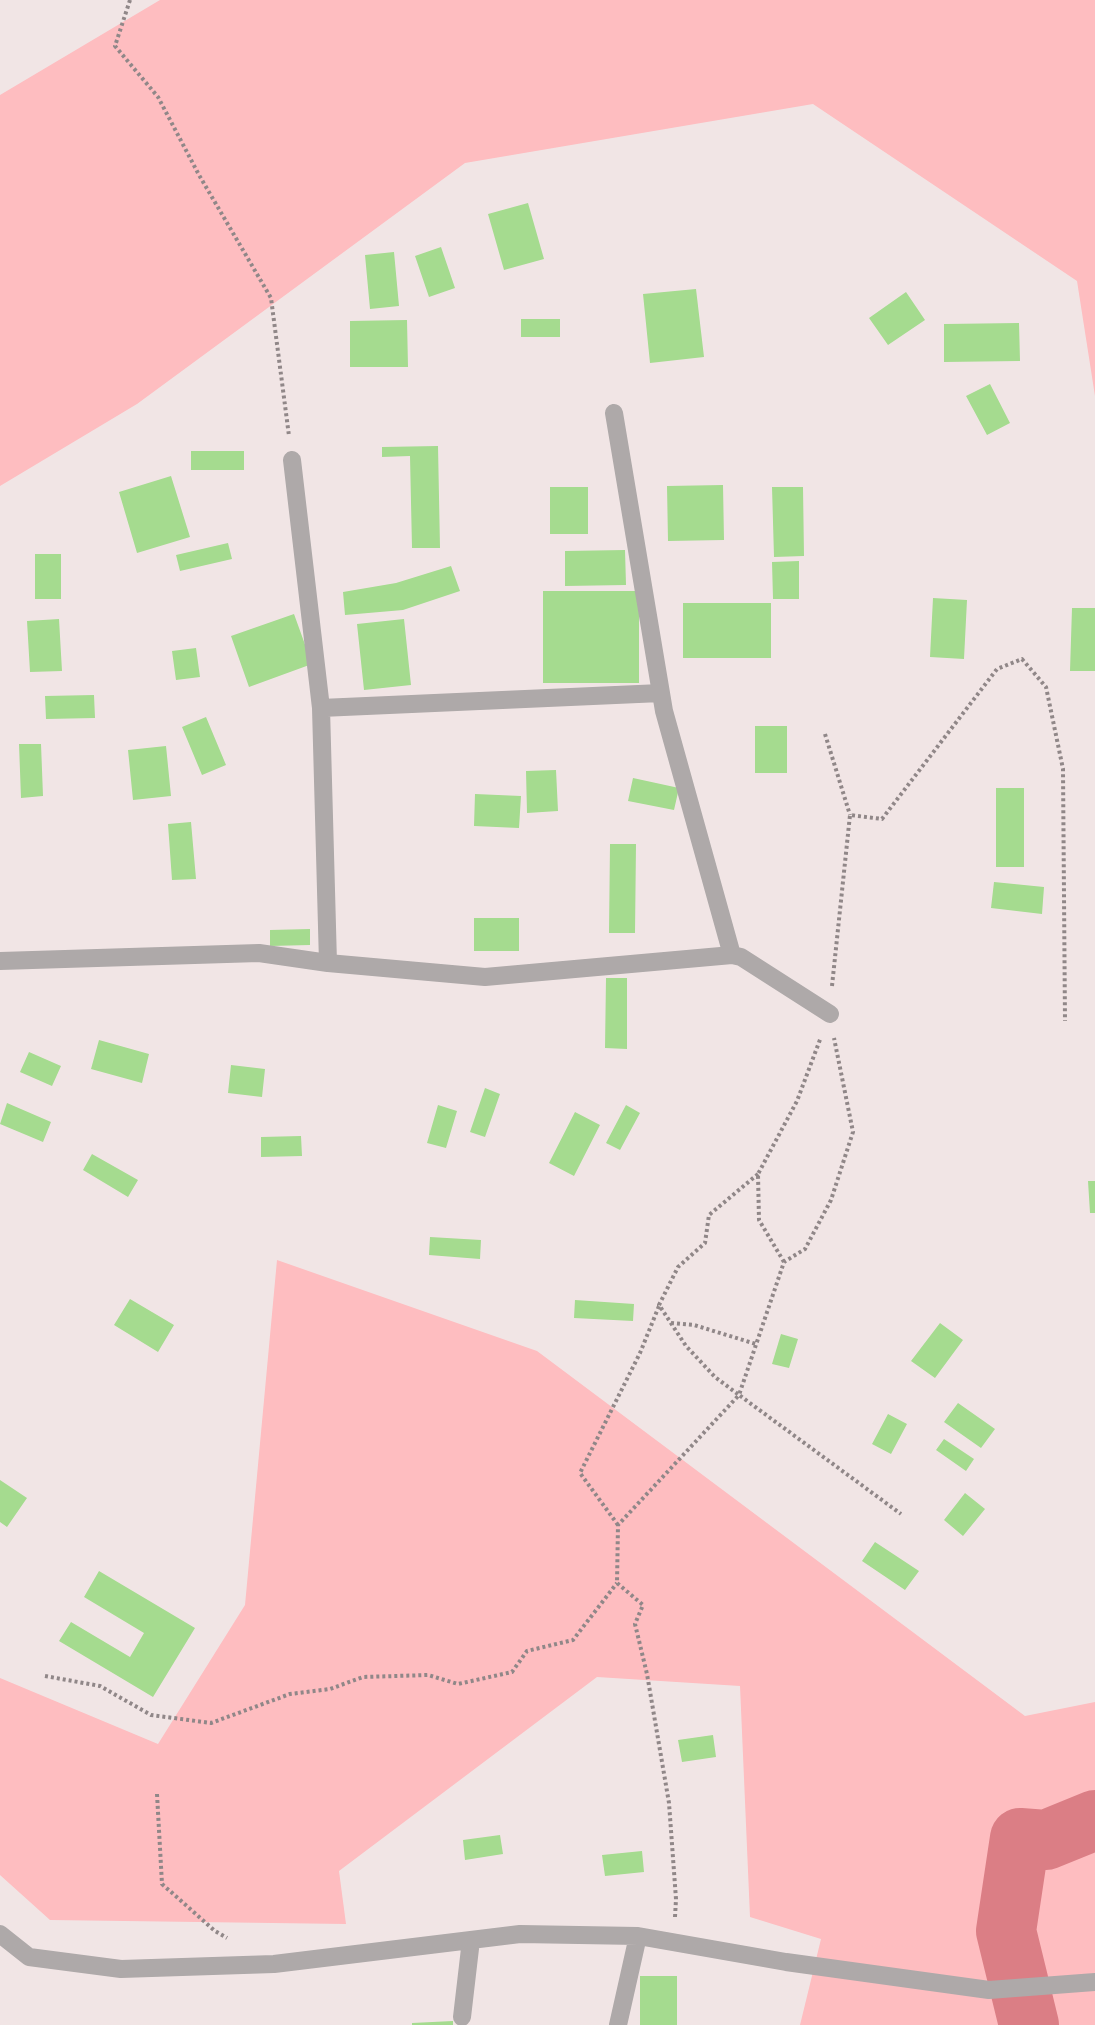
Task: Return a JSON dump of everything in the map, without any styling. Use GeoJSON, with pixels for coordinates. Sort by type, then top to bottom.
{"type":"FeatureCollection","features":[{"type":"Feature","properties":{"kind":"street"},"geometry":{"type":"LineString","coordinates":[[614,413],[664,711],[732,955]]}},
{"type":"Feature","properties":{"kind":"street"},"geometry":{"type":"LineString","coordinates":[[292,460],[321,708],[328,963]]}},
{"type":"Feature","properties":{"kind":"street"},"geometry":{"type":"LineString","coordinates":[[321,708],[661,693]]}},
{"type":"Feature","properties":{"kind":"street"},"geometry":{"type":"LineString","coordinates":[[0,961],[259,953],[328,963],[485,977],[732,955],[741,957],[830,1014]]}},
{"type":"Feature","properties":{"kind":"street"},"geometry":{"type":"LineString","coordinates":[[0,1934],[28,1957],[122,1969],[274,1965],[520,1934],[638,1936],[786,1962],[988,1990],[1095,1982]]}},
{"type":"Feature","properties":{"kind":"street"},"geometry":{"type":"LineString","coordinates":[[618,2025],[638,1936]]}},
{"type":"Feature","properties":{"kind":"street"},"geometry":{"type":"LineString","coordinates":[[462,2017],[471,1940]]}},
{"type":"Feature","properties":{"kind":"path"},"geometry":{"type":"LineString","coordinates":[[130,0],[115,46],[158,97],[199,175],[272,298],[292,460]]}},
{"type":"Feature","properties":{"kind":"path"},"geometry":{"type":"LineString","coordinates":[[850,815],[882,819],[998,669],[1022,659],[1046,687],[1063,769],[1065,1021]]}},
{"type":"Feature","properties":{"kind":"path"},"geometry":{"type":"LineString","coordinates":[[45,1676],[100,1686],[151,1714],[211,1723],[290,1694],[330,1689],[363,1677],[428,1675],[458,1684],[512,1672],[527,1651],[573,1640],[617,1583],[618,1525],[580,1473],[640,1353],[659,1305],[678,1267],[705,1243],[709,1215],[758,1174],[797,1101],[830,1014],[850,815],[825,734]]}},
{"type":"Feature","properties":{"kind":"path"},"geometry":{"type":"LineString","coordinates":[[618,1525],[740,1395],[784,1262],[806,1249],[831,1200],[853,1132],[830,1014]]}},
{"type":"Feature","properties":{"kind":"path"},"geometry":{"type":"LineString","coordinates":[[758,1174],[759,1220],[784,1262]]}},
{"type":"Feature","properties":{"kind":"path"},"geometry":{"type":"LineString","coordinates":[[659,1305],[686,1347],[715,1377],[901,1514]]}},
{"type":"Feature","properties":{"kind":"path"},"geometry":{"type":"LineString","coordinates":[[670,1323],[694,1325],[756,1344]]}},
{"type":"Feature","properties":{"kind":"path"},"geometry":{"type":"LineString","coordinates":[[617,1583],[643,1605],[635,1624],[647,1674],[669,1803],[676,1899],[673,1942]]}},
{"type":"Feature","properties":{"kind":"path"},"geometry":{"type":"LineString","coordinates":[[157,1794],[162,1884],[215,1931],[235,1942]]}},
{"type":"Feature","properties":{"kind":"shaded area"},"geometry":{"type":"Polygon","coordinates":[[[160,0],[1095,0],[1095,396],[1077,281],[813,104],[465,163],[137,404],[0,486],[0,95],[160,0]]]}},
{"type":"Feature","properties":{"kind":"shaded area"},"geometry":{"type":"Polygon","coordinates":[[[277,1260],[537,1351],[1025,1716],[1095,1702],[1095,2025],[800,2025],[821,1939],[750,1917],[740,1686],[597,1677],[339,1871],[346,1924],[50,1920],[0,1875],[0,1678],[158,1744],[245,1605],[277,1260]]]}},
{"type":"Feature","properties":{"kind":"building"},"geometry":{"type":"Polygon","coordinates":[[[528,203],[544,259],[504,270],[488,214],[528,203]]]}},
{"type":"Feature","properties":{"kind":"building"},"geometry":{"type":"Polygon","coordinates":[[[441,247],[455,288],[429,297],[415,256],[441,247]]]}},
{"type":"Feature","properties":{"kind":"building"},"geometry":{"type":"Polygon","coordinates":[[[394,252],[399,306],[370,309],[365,255],[394,252]]]}},
{"type":"Feature","properties":{"kind":"building"},"geometry":{"type":"Polygon","coordinates":[[[696,289],[704,357],[650,363],[643,294],[696,289]]]}},
{"type":"Feature","properties":{"kind":"building"},"geometry":{"type":"Polygon","coordinates":[[[906,292],[925,320],[888,345],[869,318],[906,292]]]}},
{"type":"Feature","properties":{"kind":"building"},"geometry":{"type":"Polygon","coordinates":[[[521,319],[560,319],[560,337],[521,337],[521,319]]]}},
{"type":"Feature","properties":{"kind":"building"},"geometry":{"type":"Polygon","coordinates":[[[407,320],[408,367],[350,367],[350,321],[407,320]]]}},
{"type":"Feature","properties":{"kind":"building"},"geometry":{"type":"Polygon","coordinates":[[[1019,323],[1020,361],[944,362],[944,324],[1019,323]]]}},
{"type":"Feature","properties":{"kind":"building"},"geometry":{"type":"Polygon","coordinates":[[[990,384],[1010,423],[987,435],[966,396],[990,384]]]}},
{"type":"Feature","properties":{"kind":"building"},"geometry":{"type":"Polygon","coordinates":[[[438,446],[440,548],[412,548],[410,456],[382,457],[382,447],[438,446]]]}},
{"type":"Feature","properties":{"kind":"building"},"geometry":{"type":"Polygon","coordinates":[[[191,451],[244,451],[244,470],[191,470],[191,451]]]}},
{"type":"Feature","properties":{"kind":"building"},"geometry":{"type":"Polygon","coordinates":[[[171,476],[190,537],[137,553],[119,492],[171,476]]]}},
{"type":"Feature","properties":{"kind":"building"},"geometry":{"type":"Polygon","coordinates":[[[723,485],[724,540],[668,541],[667,486],[723,485]]]}},
{"type":"Feature","properties":{"kind":"building"},"geometry":{"type":"Polygon","coordinates":[[[550,487],[588,487],[588,534],[550,534],[550,487]]]}},
{"type":"Feature","properties":{"kind":"building"},"geometry":{"type":"Polygon","coordinates":[[[772,487],[803,487],[804,556],[774,557],[772,487]]]}},
{"type":"Feature","properties":{"kind":"building"},"geometry":{"type":"Polygon","coordinates":[[[228,543],[232,559],[180,571],[176,555],[228,543]]]}},
{"type":"Feature","properties":{"kind":"building"},"geometry":{"type":"Polygon","coordinates":[[[625,550],[626,585],[565,586],[565,551],[625,550]]]}},
{"type":"Feature","properties":{"kind":"building"},"geometry":{"type":"Polygon","coordinates":[[[35,554],[61,554],[61,599],[35,599],[35,554]]]}},
{"type":"Feature","properties":{"kind":"building"},"geometry":{"type":"Polygon","coordinates":[[[799,561],[799,599],[773,599],[772,562],[799,561]]]}},
{"type":"Feature","properties":{"kind":"building"},"geometry":{"type":"Polygon","coordinates":[[[451,566],[460,591],[403,610],[345,615],[343,592],[396,583],[451,566]]]}},
{"type":"Feature","properties":{"kind":"building"},"geometry":{"type":"Polygon","coordinates":[[[543,591],[639,591],[639,683],[543,683],[543,591]]]}},
{"type":"Feature","properties":{"kind":"building"},"geometry":{"type":"Polygon","coordinates":[[[933,598],[967,600],[964,659],[930,657],[933,598]]]}},
{"type":"Feature","properties":{"kind":"building"},"geometry":{"type":"Polygon","coordinates":[[[683,603],[771,603],[771,658],[683,658],[683,603]]]}},
{"type":"Feature","properties":{"kind":"building"},"geometry":{"type":"Polygon","coordinates":[[[1072,608],[1095,608],[1095,671],[1070,671],[1072,608]]]}},
{"type":"Feature","properties":{"kind":"building"},"geometry":{"type":"Polygon","coordinates":[[[294,614],[312,664],[249,687],[231,636],[294,614]]]}},
{"type":"Feature","properties":{"kind":"building"},"geometry":{"type":"Polygon","coordinates":[[[59,619],[62,671],[30,672],[27,621],[59,619]]]}},
{"type":"Feature","properties":{"kind":"building"},"geometry":{"type":"Polygon","coordinates":[[[404,619],[411,685],[364,690],[357,624],[404,619]]]}},
{"type":"Feature","properties":{"kind":"building"},"geometry":{"type":"Polygon","coordinates":[[[196,648],[200,677],[176,680],[172,651],[196,648]]]}},
{"type":"Feature","properties":{"kind":"building"},"geometry":{"type":"Polygon","coordinates":[[[94,695],[95,718],[46,719],[45,696],[94,695]]]}},
{"type":"Feature","properties":{"kind":"building"},"geometry":{"type":"Polygon","coordinates":[[[206,717],[226,765],[202,775],[182,727],[206,717]]]}},
{"type":"Feature","properties":{"kind":"building"},"geometry":{"type":"Polygon","coordinates":[[[755,726],[787,726],[787,773],[755,773],[755,726]]]}},
{"type":"Feature","properties":{"kind":"building"},"geometry":{"type":"Polygon","coordinates":[[[19,744],[41,744],[43,796],[21,798],[19,744]]]}},
{"type":"Feature","properties":{"kind":"building"},"geometry":{"type":"Polygon","coordinates":[[[166,746],[171,796],[133,800],[128,750],[166,746]]]}},
{"type":"Feature","properties":{"kind":"building"},"geometry":{"type":"Polygon","coordinates":[[[556,770],[558,811],[527,813],[526,771],[556,770]]]}},
{"type":"Feature","properties":{"kind":"building"},"geometry":{"type":"Polygon","coordinates":[[[633,778],[679,788],[674,810],[628,801],[633,778]]]}},
{"type":"Feature","properties":{"kind":"building"},"geometry":{"type":"Polygon","coordinates":[[[996,788],[1024,788],[1024,867],[996,867],[996,788]]]}},
{"type":"Feature","properties":{"kind":"building"},"geometry":{"type":"Polygon","coordinates":[[[475,794],[521,796],[519,828],[474,826],[475,794]]]}},
{"type":"Feature","properties":{"kind":"building"},"geometry":{"type":"Polygon","coordinates":[[[191,822],[196,879],[172,880],[168,824],[191,822]]]}},
{"type":"Feature","properties":{"kind":"building"},"geometry":{"type":"Polygon","coordinates":[[[610,844],[636,844],[635,933],[609,933],[610,844]]]}},
{"type":"Feature","properties":{"kind":"building"},"geometry":{"type":"Polygon","coordinates":[[[994,882],[1044,887],[1042,914],[991,908],[994,882]]]}},
{"type":"Feature","properties":{"kind":"building"},"geometry":{"type":"Polygon","coordinates":[[[474,918],[519,918],[519,951],[474,951],[474,918]]]}},
{"type":"Feature","properties":{"kind":"building"},"geometry":{"type":"Polygon","coordinates":[[[310,929],[310,945],[270,946],[270,930],[310,929]]]}},
{"type":"Feature","properties":{"kind":"building"},"geometry":{"type":"Polygon","coordinates":[[[606,978],[627,978],[627,1049],[605,1048],[606,978]]]}},
{"type":"Feature","properties":{"kind":"building"},"geometry":{"type":"Polygon","coordinates":[[[99,1040],[149,1054],[142,1083],[91,1069],[99,1040]]]}},
{"type":"Feature","properties":{"kind":"building"},"geometry":{"type":"Polygon","coordinates":[[[29,1052],[61,1066],[52,1086],[20,1072],[29,1052]]]}},
{"type":"Feature","properties":{"kind":"building"},"geometry":{"type":"Polygon","coordinates":[[[231,1065],[265,1069],[262,1097],[228,1093],[231,1065]]]}},
{"type":"Feature","properties":{"kind":"building"},"geometry":{"type":"Polygon","coordinates":[[[485,1088],[500,1094],[485,1137],[470,1132],[485,1088]]]}},
{"type":"Feature","properties":{"kind":"building"},"geometry":{"type":"Polygon","coordinates":[[[7,1103],[51,1122],[43,1142],[0,1124],[7,1103]]]}},
{"type":"Feature","properties":{"kind":"building"},"geometry":{"type":"Polygon","coordinates":[[[438,1105],[457,1111],[446,1148],[427,1143],[438,1105]]]}},
{"type":"Feature","properties":{"kind":"building"},"geometry":{"type":"Polygon","coordinates":[[[626,1105],[640,1113],[620,1150],[606,1143],[626,1105]]]}},
{"type":"Feature","properties":{"kind":"building"},"geometry":{"type":"Polygon","coordinates":[[[575,1112],[600,1125],[574,1176],[549,1163],[575,1112]]]}},
{"type":"Feature","properties":{"kind":"building"},"geometry":{"type":"Polygon","coordinates":[[[301,1136],[302,1156],[261,1157],[261,1137],[301,1136]]]}},
{"type":"Feature","properties":{"kind":"building"},"geometry":{"type":"Polygon","coordinates":[[[92,1154],[138,1180],[128,1197],[83,1170],[92,1154]]]}},
{"type":"Feature","properties":{"kind":"building"},"geometry":{"type":"Polygon","coordinates":[[[1088,1181],[1095,1181],[1095,1213],[1090,1213],[1088,1181]]]}},
{"type":"Feature","properties":{"kind":"building"},"geometry":{"type":"Polygon","coordinates":[[[430,1237],[481,1240],[480,1259],[429,1255],[430,1237]]]}},
{"type":"Feature","properties":{"kind":"building"},"geometry":{"type":"Polygon","coordinates":[[[130,1299],[174,1325],[158,1352],[114,1325],[130,1299]]]}},
{"type":"Feature","properties":{"kind":"building"},"geometry":{"type":"Polygon","coordinates":[[[575,1300],[634,1304],[633,1321],[574,1318],[575,1300]]]}},
{"type":"Feature","properties":{"kind":"building"},"geometry":{"type":"Polygon","coordinates":[[[940,1323],[963,1340],[935,1378],[911,1361],[940,1323]]]}},
{"type":"Feature","properties":{"kind":"building"},"geometry":{"type":"Polygon","coordinates":[[[781,1334],[798,1339],[789,1368],[772,1364],[781,1334]]]}},
{"type":"Feature","properties":{"kind":"building"},"geometry":{"type":"Polygon","coordinates":[[[958,1403],[995,1429],[981,1448],[944,1422],[958,1403]]]}},
{"type":"Feature","properties":{"kind":"building"},"geometry":{"type":"Polygon","coordinates":[[[888,1414],[907,1424],[891,1454],[872,1444],[888,1414]]]}},
{"type":"Feature","properties":{"kind":"building"},"geometry":{"type":"Polygon","coordinates":[[[944,1439],[974,1459],[966,1471],[936,1450],[944,1439]]]}},
{"type":"Feature","properties":{"kind":"building"},"geometry":{"type":"Polygon","coordinates":[[[0,1480],[27,1498],[7,1527],[0,1522],[0,1480]]]}},
{"type":"Feature","properties":{"kind":"building"},"geometry":{"type":"Polygon","coordinates":[[[965,1493],[985,1509],[963,1536],[944,1520],[965,1493]]]}},
{"type":"Feature","properties":{"kind":"building"},"geometry":{"type":"Polygon","coordinates":[[[875,1542],[919,1571],[905,1590],[862,1561],[875,1542]]]}},
{"type":"Feature","properties":{"kind":"building"},"geometry":{"type":"Polygon","coordinates":[[[99,1571],[195,1628],[153,1697],[59,1641],[71,1622],[130,1657],[144,1633],[84,1597],[99,1571]]]}},
{"type":"Feature","properties":{"kind":"building"},"geometry":{"type":"Polygon","coordinates":[[[713,1735],[716,1757],[682,1762],[678,1740],[713,1735]]]}},
{"type":"Feature","properties":{"kind":"building"},"geometry":{"type":"Polygon","coordinates":[[[500,1835],[503,1854],[465,1860],[463,1840],[500,1835]]]}},
{"type":"Feature","properties":{"kind":"building"},"geometry":{"type":"Polygon","coordinates":[[[642,1851],[644,1872],[605,1876],[602,1855],[642,1851]]]}},
{"type":"Feature","properties":{"kind":"building"},"geometry":{"type":"Polygon","coordinates":[[[640,1976],[677,1976],[677,2025],[640,2025],[640,1976]]]}},
{"type":"Feature","properties":{"kind":"building"},"geometry":{"type":"Polygon","coordinates":[[[453,2021],[453,2025],[412,2025],[412,2023],[453,2021]]]}},
{"type":"Feature","properties":{"kind":"waterway"},"geometry":{"type":"LineString","coordinates":[[1029,2025],[1006,1931],[1020,1838],[1046,1840],[1095,1820]]}}]}
